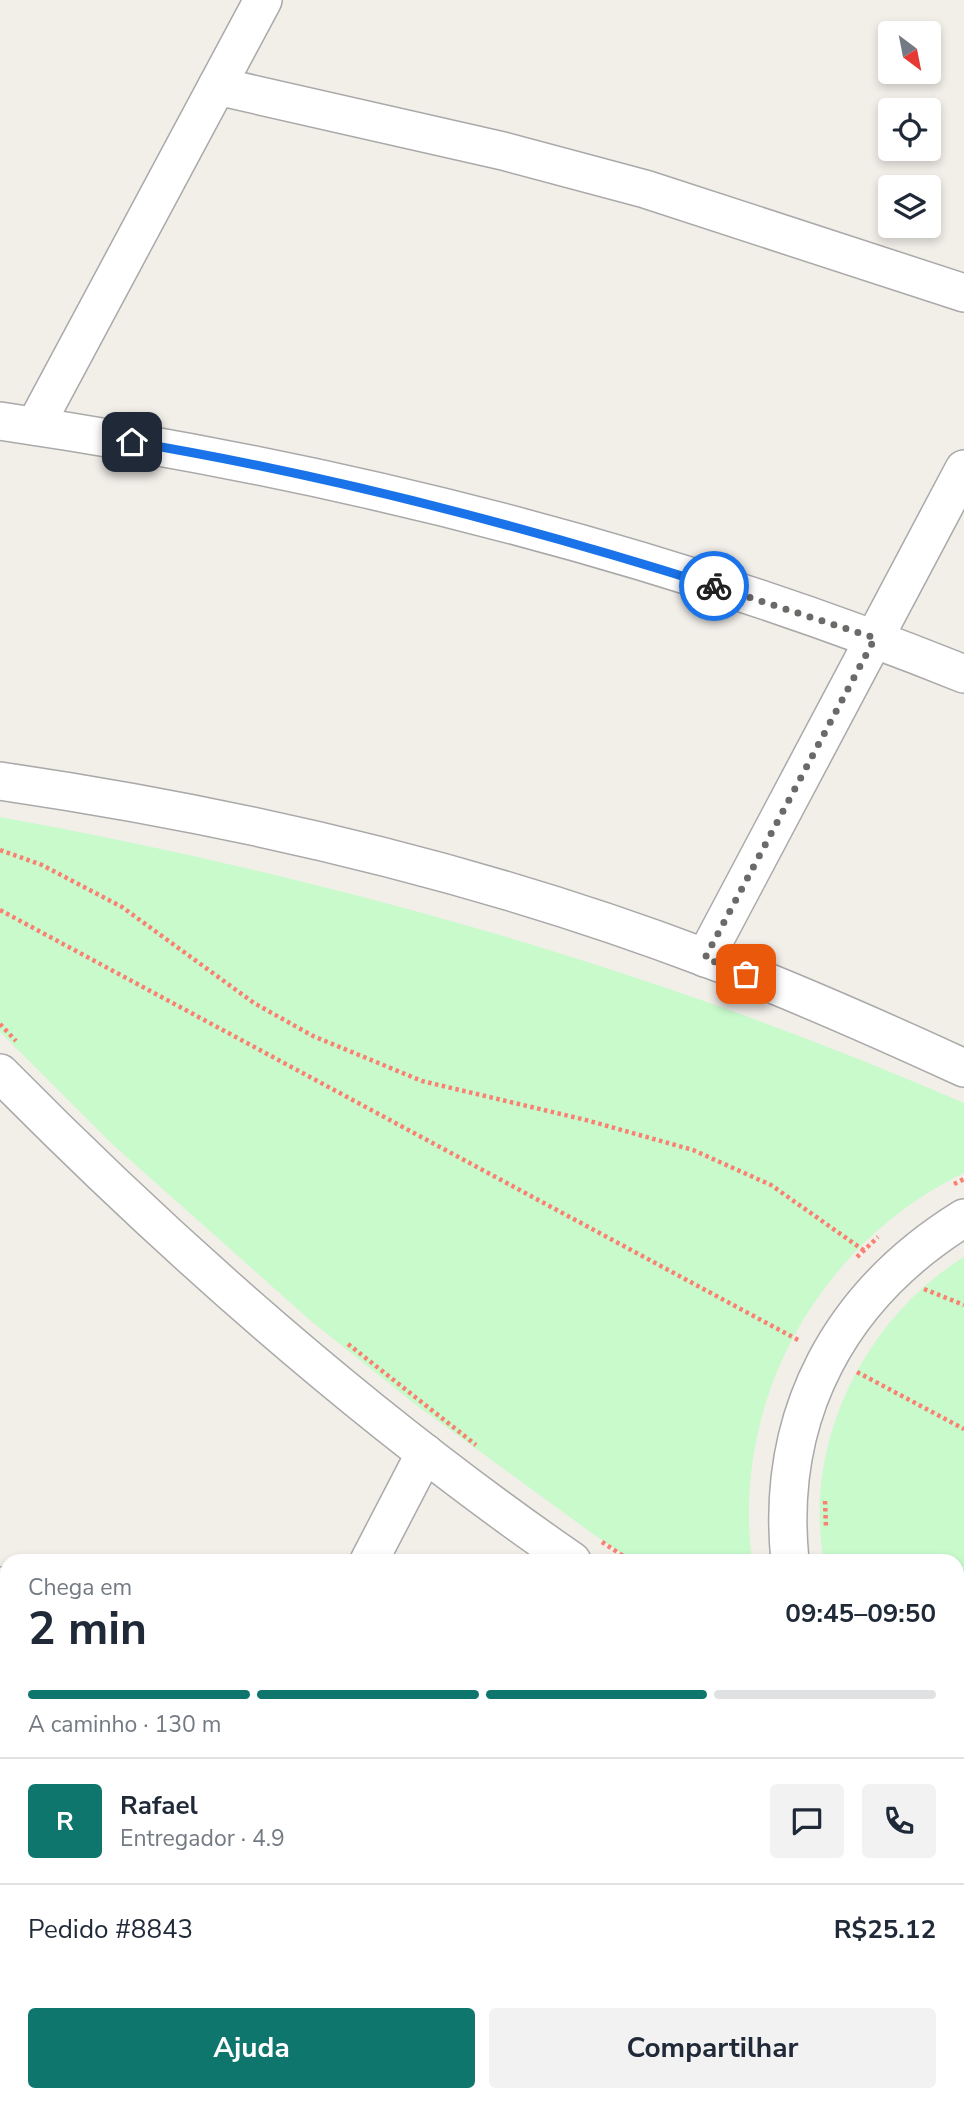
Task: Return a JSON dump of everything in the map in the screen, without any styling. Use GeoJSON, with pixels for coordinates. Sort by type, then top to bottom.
{"type":"FeatureCollection","features":[{"type":"Feature","properties":{"kind":"street"},"geometry":{"type":"LineString","coordinates":[[263,0],[217,86],[18,423],[233,461],[469,515],[611,554],[875,638],[964,674]]}},
{"type":"Feature","properties":{"kind":"street"},"geometry":{"type":"LineString","coordinates":[[217,86],[503,150],[645,189],[785,232],[964,293]]}},
{"type":"Feature","properties":{"kind":"street"},"geometry":{"type":"LineString","coordinates":[[705,958],[964,469]]}},
{"type":"Feature","properties":{"kind":"street"},"geometry":{"type":"LineString","coordinates":[[0,781],[194,814],[313,840],[545,904],[705,958],[964,1068]]}},
{"type":"Feature","properties":{"kind":"street"},"geometry":{"type":"LineString","coordinates":[[9,1058],[168,1237],[270,1327],[425,1453],[583,1549]]}},
{"type":"Feature","properties":{"kind":"street"},"geometry":{"type":"LineString","coordinates":[[790,1554],[788,1519],[794,1451],[809,1398],[842,1364],[871,1293],[910,1286],[932,1238],[964,1218]]}},
{"type":"Feature","properties":{"kind":"street"},"geometry":{"type":"LineString","coordinates":[[373,1554],[425,1453]]}},
{"type":"Feature","properties":{"kind":"path"},"geometry":{"type":"LineString","coordinates":[[0,850],[42,865],[122,907],[254,1003],[313,1036],[422,1081],[586,1119],[693,1150],[771,1185],[910,1286],[964,1305]]}},
{"type":"Feature","properties":{"kind":"path"},"geometry":{"type":"LineString","coordinates":[[0,910],[964,1429]]}},
{"type":"Feature","properties":{"kind":"path"},"geometry":{"type":"LineString","coordinates":[[0,1024],[9,1058]]}},
{"type":"Feature","properties":{"kind":"path"},"geometry":{"type":"LineString","coordinates":[[910,1286],[932,1281]]}},
{"type":"Feature","properties":{"kind":"path"},"geometry":{"type":"LineString","coordinates":[[340,1337],[480,1448]]}},
{"type":"Feature","properties":{"kind":"path"},"geometry":{"type":"LineString","coordinates":[[842,1364],[865,1361]]}},
{"type":"Feature","properties":{"kind":"path"},"geometry":{"type":"LineString","coordinates":[[842,1364],[853,1384]]}},
{"type":"Feature","properties":{"kind":"path"},"geometry":{"type":"LineString","coordinates":[[825,1496],[826,1535]]}},
{"type":"Feature","properties":{"kind":"path"},"geometry":{"type":"LineString","coordinates":[[583,1549],[603,1554]]}},
{"type":"Feature","properties":{"kind":"green space"},"geometry":{"type":"Polygon","coordinates":[[[0,817],[247,868],[369,899],[611,969],[730,1010],[964,1103],[964,1173],[912,1203],[867,1241],[828,1284],[796,1333],[772,1386],[756,1442],[749,1501],[752,1554],[623,1554],[416,1405],[311,1321],[111,1143],[0,1032],[0,817]]]}},
{"type":"Feature","properties":{"kind":"green space"},"geometry":{"type":"Polygon","coordinates":[[[964,1257],[964,1554],[823,1554],[820,1517],[823,1473],[833,1429],[849,1388],[870,1349],[897,1314],[929,1283],[964,1257]]]}},
{"type":"Feature","properties":{"kind":"way so far"},"geometry":{"type":"LineString","coordinates":[[714,586],[875,638],[705,958],[746,974]]}},
{"type":"Feature","properties":{"kind":"route"},"geometry":{"type":"LineString","coordinates":[[132,442],[325,480],[469,515],[714,586]]}}]}
